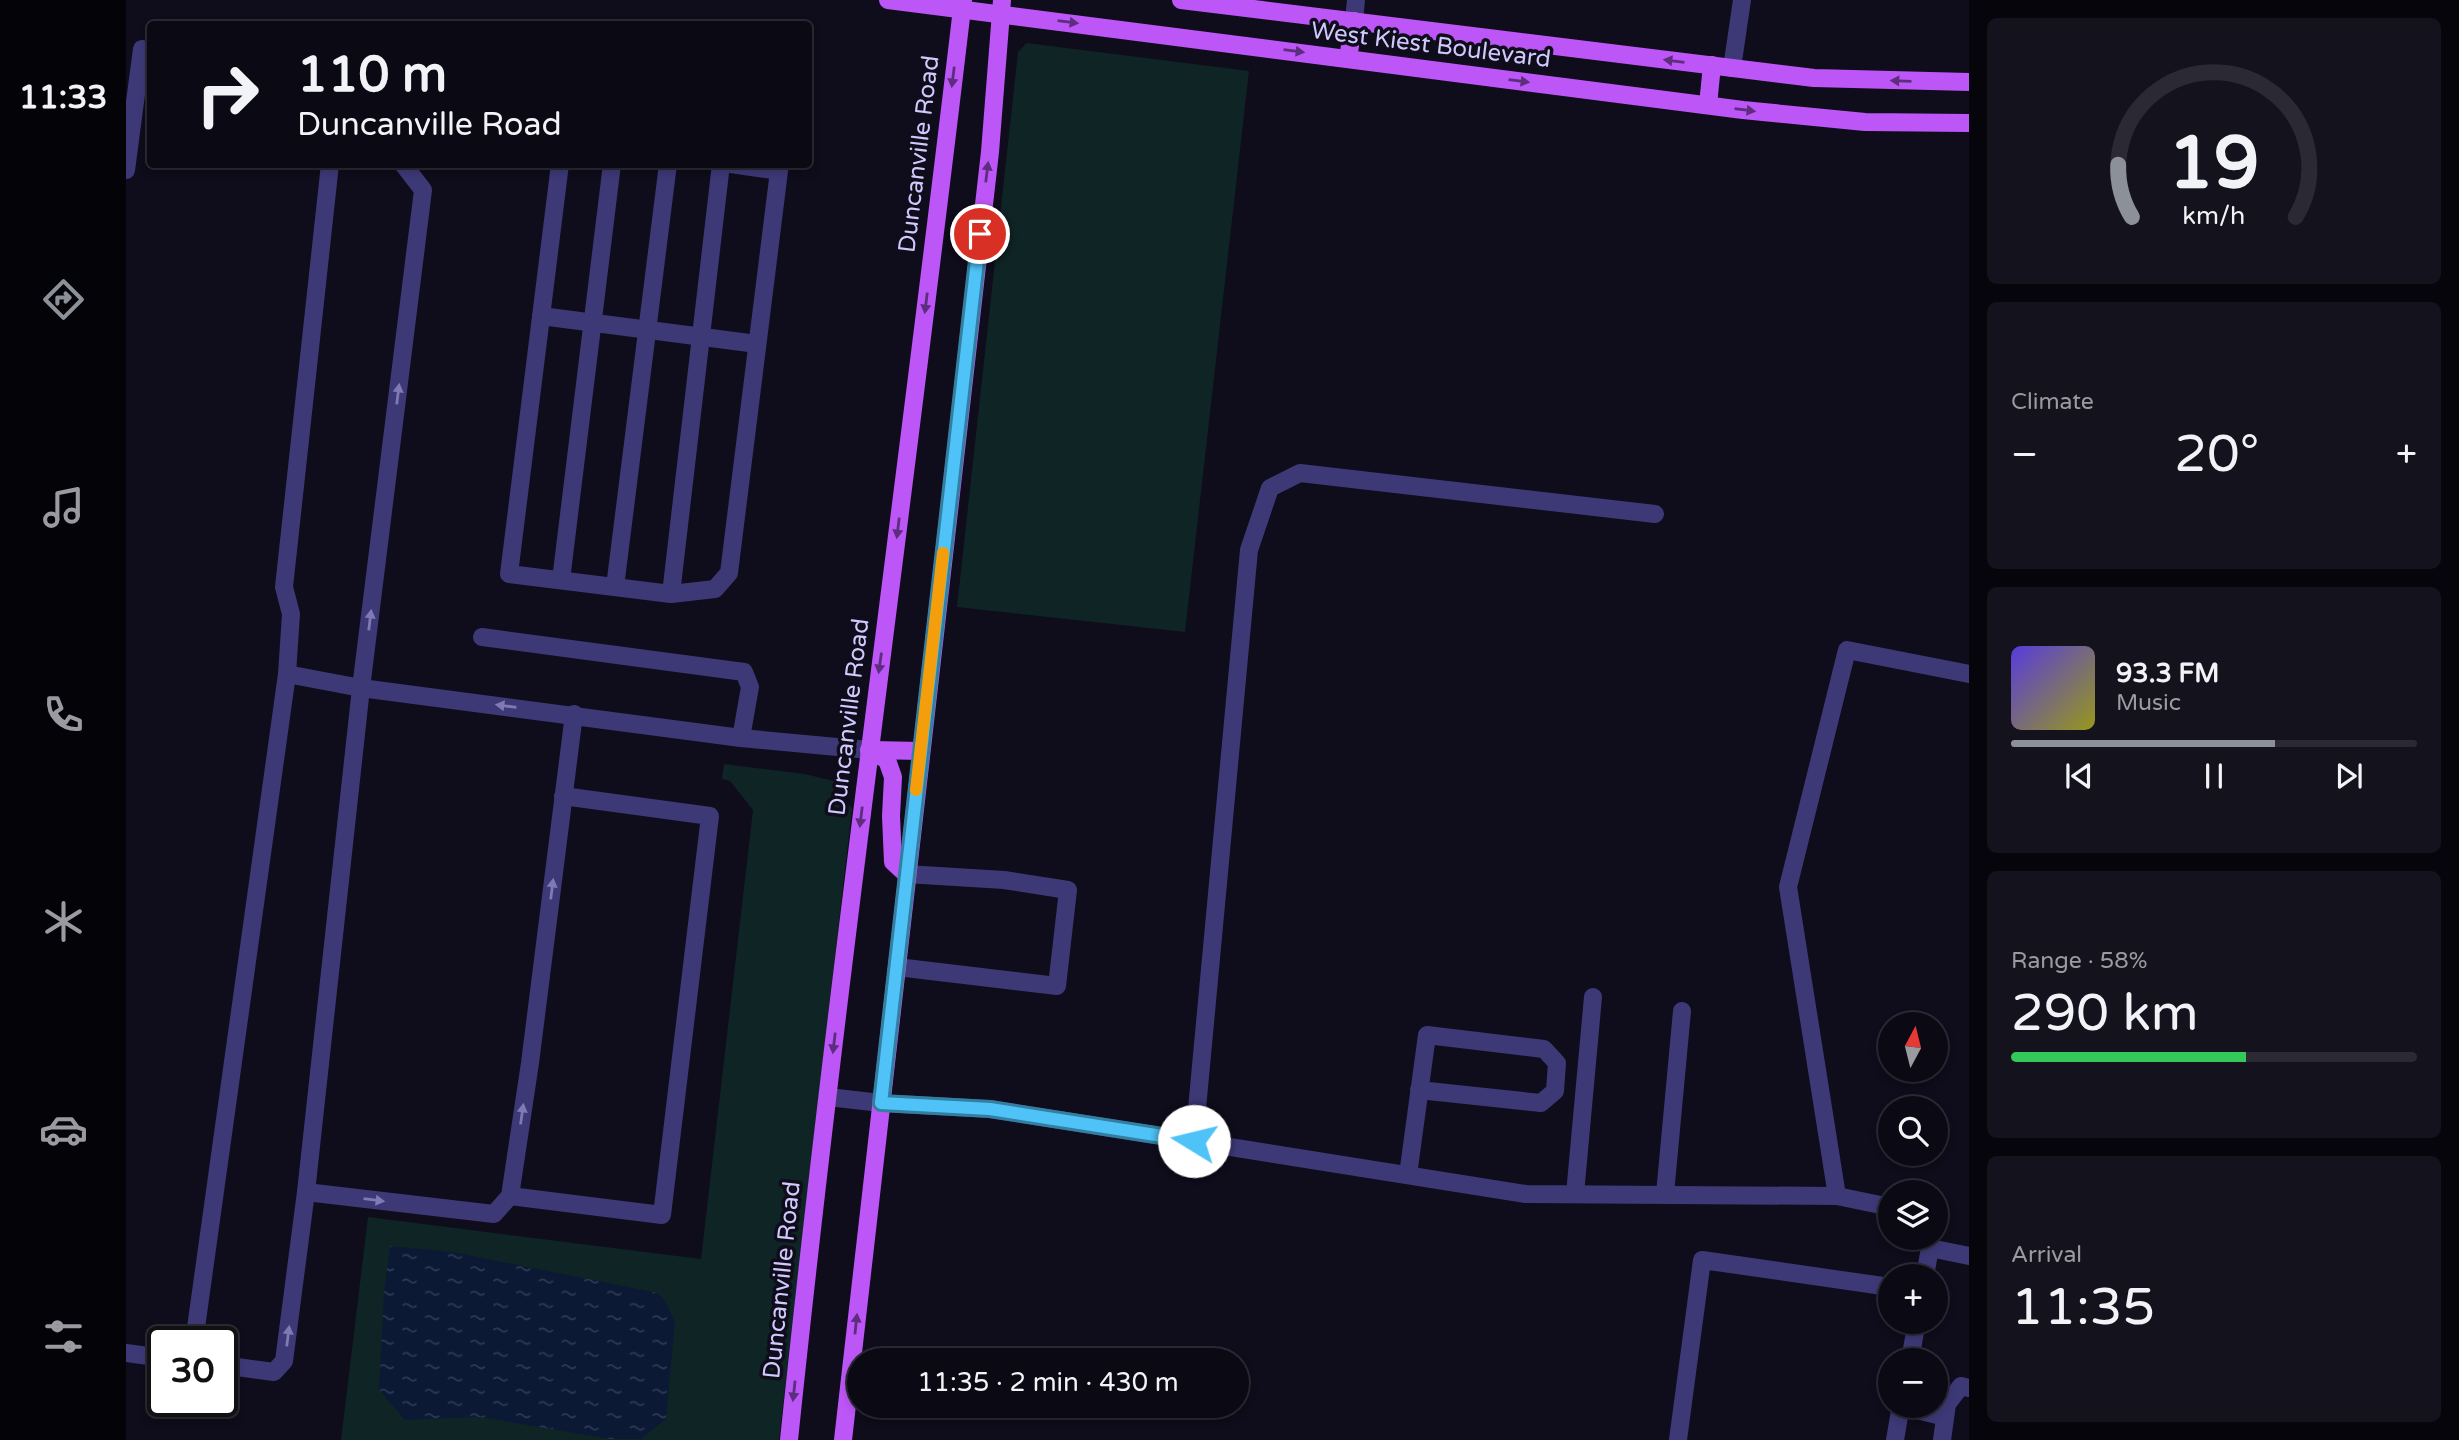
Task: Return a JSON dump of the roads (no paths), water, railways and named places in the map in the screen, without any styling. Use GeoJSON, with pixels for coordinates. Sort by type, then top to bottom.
{"type":"FeatureCollection","features":[{"type":"Feature","properties":{"kind":"main road","name":"West Kiest Boulevard"},"geometry":{"type":"LineString","coordinates":[[888,0],[1001,7],[1348,58],[1708,105],[1866,122],[1969,123]]}},
{"type":"Feature","properties":{"kind":"main road","name":"West Kiest Boulevard"},"geometry":{"type":"LineString","coordinates":[[1181,0],[1814,78],[1969,82]]}},
{"type":"Feature","properties":{"kind":"main road","name":"Duncanville Road"},"geometry":{"type":"LineString","coordinates":[[789,1440],[869,750],[962,5]]}},
{"type":"Feature","properties":{"kind":"main road"},"geometry":{"type":"LineString","coordinates":[[842,1440],[990,152],[1001,7]]}},
{"type":"Feature","properties":{"kind":"main road"},"geometry":{"type":"LineString","coordinates":[[1348,58],[1354,21]]}},
{"type":"Feature","properties":{"kind":"main road"},"geometry":{"type":"LineString","coordinates":[[1708,105],[1712,65]]}},
{"type":"Feature","properties":{"kind":"main road"},"geometry":{"type":"LineString","coordinates":[[869,750],[921,751]]}},
{"type":"Feature","properties":{"kind":"main road"},"geometry":{"type":"LineString","coordinates":[[869,750],[887,760],[893,777],[893,862],[906,874]]}},
{"type":"Feature","properties":{"kind":"street"},"geometry":{"type":"LineString","coordinates":[[1354,21],[1356,0]]}},
{"type":"Feature","properties":{"kind":"street"},"geometry":{"type":"LineString","coordinates":[[1732,68],[1742,0]]}},
{"type":"Feature","properties":{"kind":"street"},"geometry":{"type":"LineString","coordinates":[[126,170],[139,49]]}},
{"type":"Feature","properties":{"kind":"street"},"geometry":{"type":"LineString","coordinates":[[196,1326],[287,674],[291,614],[284,587],[330,168]]}},
{"type":"Feature","properties":{"kind":"street"},"geometry":{"type":"LineString","coordinates":[[238,1367],[274,1372],[284,1361],[423,190],[406,168]]}},
{"type":"Feature","properties":{"kind":"street"},"geometry":{"type":"LineString","coordinates":[[560,168],[509,574],[671,594],[715,589],[729,573],[779,171],[758,168]]}},
{"type":"Feature","properties":{"kind":"street"},"geometry":{"type":"LineString","coordinates":[[561,580],[612,168]]}},
{"type":"Feature","properties":{"kind":"street"},"geometry":{"type":"LineString","coordinates":[[615,587],[668,168]]}},
{"type":"Feature","properties":{"kind":"street"},"geometry":{"type":"LineString","coordinates":[[671,594],[721,168]]}},
{"type":"Feature","properties":{"kind":"street"},"geometry":{"type":"LineString","coordinates":[[541,316],[757,344]]}},
{"type":"Feature","properties":{"kind":"street"},"geometry":{"type":"LineString","coordinates":[[1194,1141],[1249,550],[1270,488],[1300,473],[1655,514]]}},
{"type":"Feature","properties":{"kind":"street"},"geometry":{"type":"LineString","coordinates":[[481,637],[744,672],[750,687],[741,738]]}},
{"type":"Feature","properties":{"kind":"street"},"geometry":{"type":"LineString","coordinates":[[1837,1196],[1788,887],[1847,650],[1969,674]]}},
{"type":"Feature","properties":{"kind":"street"},"geometry":{"type":"LineString","coordinates":[[287,674],[362,688],[741,738],[869,750]]}},
{"type":"Feature","properties":{"kind":"street"},"geometry":{"type":"LineString","coordinates":[[306,1192],[494,1214],[510,1196],[530,1063],[574,714]]}},
{"type":"Feature","properties":{"kind":"street"},"geometry":{"type":"LineString","coordinates":[[510,1196],[662,1215],[710,816],[563,796]]}},
{"type":"Feature","properties":{"kind":"street"},"geometry":{"type":"LineString","coordinates":[[897,967],[1057,986],[1068,890],[1004,880],[906,874]]}},
{"type":"Feature","properties":{"kind":"street"},"geometry":{"type":"LineString","coordinates":[[1576,1194],[1593,997]]}},
{"type":"Feature","properties":{"kind":"street"},"geometry":{"type":"LineString","coordinates":[[1665,1195],[1682,1011]]}},
{"type":"Feature","properties":{"kind":"street"},"geometry":{"type":"LineString","coordinates":[[1408,1175],[1419,1090],[1427,1035],[1544,1049],[1557,1063],[1555,1090],[1541,1103],[1419,1090]]}},
{"type":"Feature","properties":{"kind":"street"},"geometry":{"type":"LineString","coordinates":[[828,1097],[990,1109],[1526,1194],[1837,1196],[1878,1205]]}},
{"type":"Feature","properties":{"kind":"street"},"geometry":{"type":"LineString","coordinates":[[1948,1249],[1969,1256]]}},
{"type":"Feature","properties":{"kind":"street"},"geometry":{"type":"LineString","coordinates":[[1678,1440],[1702,1260],[1878,1285]]}},
{"type":"Feature","properties":{"kind":"street"},"geometry":{"type":"LineString","coordinates":[[126,1353],[147,1356]]}},
{"type":"Feature","properties":{"kind":"street"},"geometry":{"type":"LineString","coordinates":[[1948,1403],[1961,1386],[1969,1388]]}},
{"type":"Feature","properties":{"kind":"street"},"geometry":{"type":"LineString","coordinates":[[1895,1440],[1899,1418]]}},
{"type":"Feature","properties":{"kind":"street"},"geometry":{"type":"LineString","coordinates":[[1942,1440],[1945,1418]]}},
{"type":"Feature","properties":{"kind":"water"},"geometry":{"type":"Polygon","coordinates":[[[390,1246],[453,1252],[658,1293],[675,1321],[666,1419],[641,1439],[609,1439],[480,1417],[405,1420],[379,1390],[384,1292],[390,1246]]]}}]}
